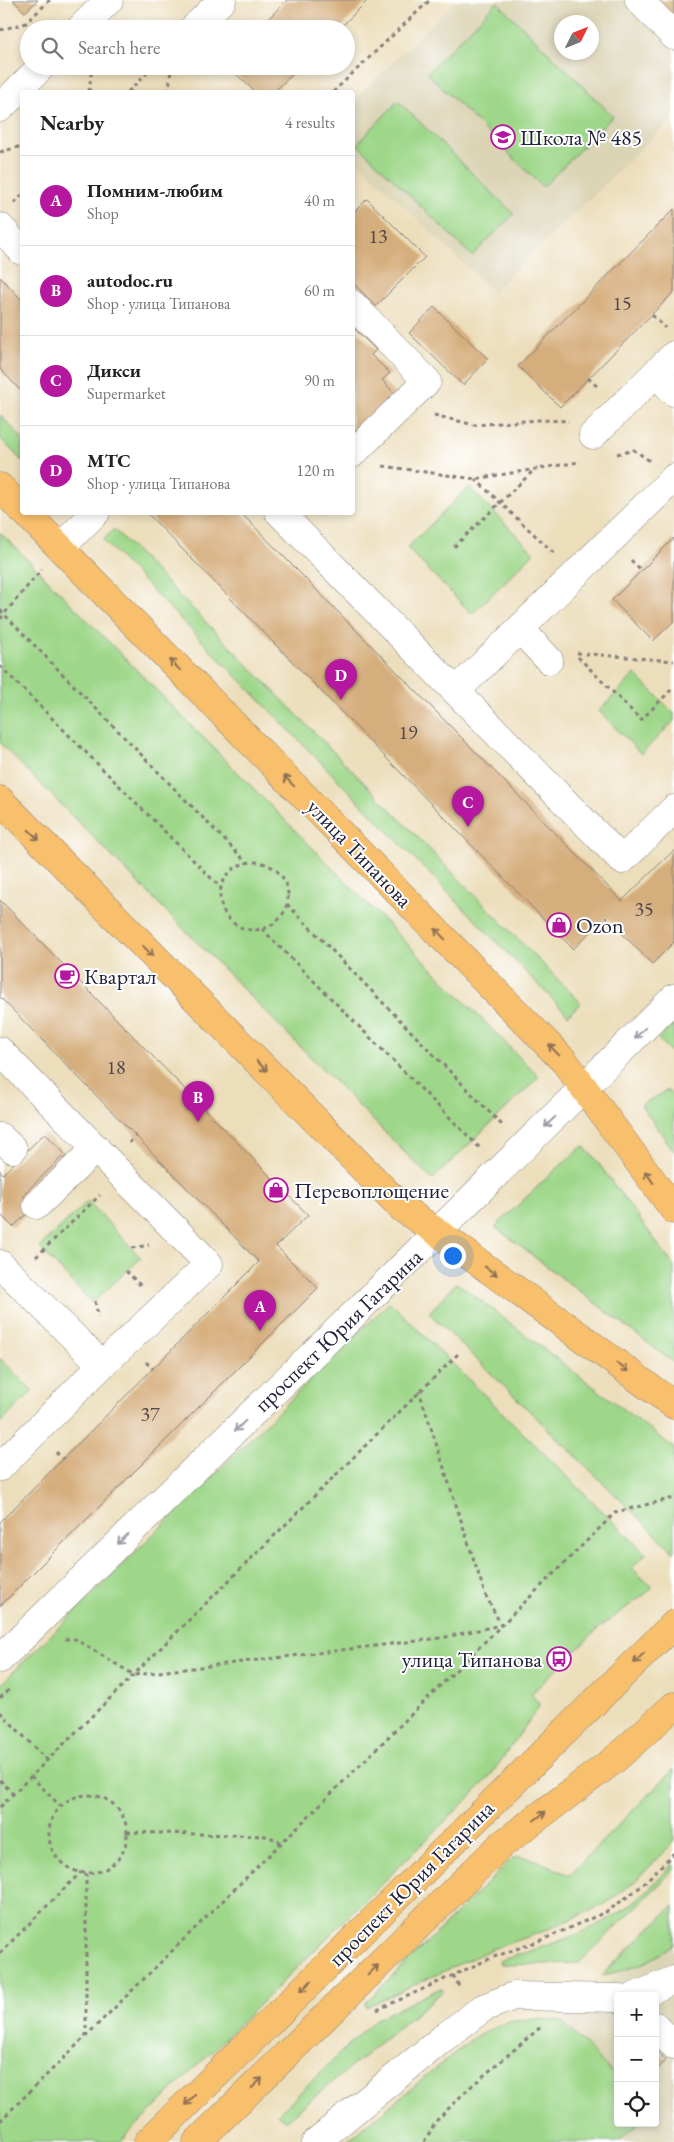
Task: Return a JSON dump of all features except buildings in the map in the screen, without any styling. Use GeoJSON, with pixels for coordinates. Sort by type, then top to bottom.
{"type":"FeatureCollection","features":[{"type":"Feature","properties":{"kind":"main road"},"geometry":{"type":"LineString","coordinates":[[0,487],[20,508]]}},
{"type":"Feature","properties":{"kind":"main road","name":"улица Типанова"},"geometry":{"type":"LineString","coordinates":[[28,515],[564,1061],[674,1210]]}},
{"type":"Feature","properties":{"kind":"main road"},"geometry":{"type":"LineString","coordinates":[[0,800],[403,1210],[437,1232],[674,1405]]}},
{"type":"Feature","properties":{"kind":"main road","name":"проспект Юрия Гагарина"},"geometry":{"type":"LineString","coordinates":[[148,2142],[674,1624]]}},
{"type":"Feature","properties":{"kind":"main road","name":"проспект Юрия Гагарина"},"geometry":{"type":"LineString","coordinates":[[197,2142],[501,1845],[614,1760],[674,1706]]}},
{"type":"Feature","properties":{"kind":"street"},"geometry":{"type":"LineString","coordinates":[[89,20],[109,0]]}},
{"type":"Feature","properties":{"kind":"street"},"geometry":{"type":"LineString","coordinates":[[202,20],[222,0]]}},
{"type":"Feature","properties":{"kind":"street"},"geometry":{"type":"LineString","coordinates":[[639,0],[674,36]]}},
{"type":"Feature","properties":{"kind":"street"},"geometry":{"type":"LineString","coordinates":[[0,108],[33,75]]}},
{"type":"Feature","properties":{"kind":"street"},"geometry":{"type":"LineString","coordinates":[[0,228],[20,249]]}},
{"type":"Feature","properties":{"kind":"street"},"geometry":{"type":"LineString","coordinates":[[355,307],[427,381],[355,451]]}},
{"type":"Feature","properties":{"kind":"street"},"geometry":{"type":"LineString","coordinates":[[600,428],[668,373]]}},
{"type":"Feature","properties":{"kind":"street"},"geometry":{"type":"LineString","coordinates":[[456,691],[576,574],[666,472]]}},
{"type":"Feature","properties":{"kind":"street"},"geometry":{"type":"LineString","coordinates":[[60,548],[93,515]]}},
{"type":"Feature","properties":{"kind":"street"},"geometry":{"type":"LineString","coordinates":[[282,515],[622,860],[674,809]]}},
{"type":"Feature","properties":{"kind":"street"},"geometry":{"type":"LineString","coordinates":[[520,629],[549,660]]}},
{"type":"Feature","properties":{"kind":"street","name":"проспект Юрия Гагарина"},"geometry":{"type":"LineString","coordinates":[[0,1659],[674,998]]}},
{"type":"Feature","properties":{"kind":"street"},"geometry":{"type":"LineString","coordinates":[[0,1051],[209,1264],[102,1365],[0,1468]]}},
{"type":"Feature","properties":{"kind":"street"},"geometry":{"type":"LineString","coordinates":[[37,1205],[96,1148]]}},
{"type":"Feature","properties":{"kind":"street"},"geometry":{"type":"LineString","coordinates":[[7,1271],[102,1365]]}},
{"type":"Feature","properties":{"kind":"street"},"geometry":{"type":"LineString","coordinates":[[646,1992],[674,1980]]}},
{"type":"Feature","properties":{"kind":"street"},"geometry":{"type":"LineString","coordinates":[[316,2142],[483,2008],[514,1996],[614,1998]]}},
{"type":"Feature","properties":{"kind":"street"},"geometry":{"type":"LineString","coordinates":[[659,2016],[674,2012]]}},
{"type":"Feature","properties":{"kind":"street"},"geometry":{"type":"LineString","coordinates":[[659,2030],[674,2045]]}},
{"type":"Feature","properties":{"kind":"path"},"geometry":{"type":"LineString","coordinates":[[29,20],[50,0]]}},
{"type":"Feature","properties":{"kind":"path"},"geometry":{"type":"LineString","coordinates":[[355,71],[430,0]]}},
{"type":"Feature","properties":{"kind":"path"},"geometry":{"type":"LineString","coordinates":[[0,30],[20,25]]}},
{"type":"Feature","properties":{"kind":"path"},"geometry":{"type":"LineString","coordinates":[[89,90],[91,75]]}},
{"type":"Feature","properties":{"kind":"path"},"geometry":{"type":"LineString","coordinates":[[130,90],[145,75]]}},
{"type":"Feature","properties":{"kind":"path"},"geometry":{"type":"LineString","coordinates":[[170,90],[171,75]]}},
{"type":"Feature","properties":{"kind":"path"},"geometry":{"type":"LineString","coordinates":[[335,90],[351,75]]}},
{"type":"Feature","properties":{"kind":"path"},"geometry":{"type":"LineString","coordinates":[[0,152],[20,147]]}},
{"type":"Feature","properties":{"kind":"path"},"geometry":{"type":"LineString","coordinates":[[401,406],[474,425],[538,420],[600,428]]}},
{"type":"Feature","properties":{"kind":"path"},"geometry":{"type":"LineString","coordinates":[[610,456],[634,450],[666,472]]}},
{"type":"Feature","properties":{"kind":"path"},"geometry":{"type":"LineString","coordinates":[[381,465],[474,478],[534,471],[586,461]]}},
{"type":"Feature","properties":{"kind":"path"},"geometry":{"type":"LineString","coordinates":[[454,547],[534,471]]}},
{"type":"Feature","properties":{"kind":"path"},"geometry":{"type":"LineString","coordinates":[[474,478],[576,574]]}},
{"type":"Feature","properties":{"kind":"path"},"geometry":{"type":"LineString","coordinates":[[0,619],[60,548]]}},
{"type":"Feature","properties":{"kind":"path"},"geometry":{"type":"LineString","coordinates":[[0,610],[247,863]]}},
{"type":"Feature","properties":{"kind":"path"},"geometry":{"type":"LineString","coordinates":[[674,661],[574,653],[641,720],[674,686]]}},
{"type":"Feature","properties":{"kind":"path"},"geometry":{"type":"LineString","coordinates":[[0,666],[221,888]]}},
{"type":"Feature","properties":{"kind":"path"},"geometry":{"type":"LineString","coordinates":[[247,863],[264,864],[278,872],[286,886],[286,904],[278,920],[262,929],[244,928],[230,920],[221,906],[221,888],[230,872],[247,863]]}},
{"type":"Feature","properties":{"kind":"path"},"geometry":{"type":"LineString","coordinates":[[286,904],[504,1127]]}},
{"type":"Feature","properties":{"kind":"path"},"geometry":{"type":"LineString","coordinates":[[262,929],[481,1148]]}},
{"type":"Feature","properties":{"kind":"path"},"geometry":{"type":"LineString","coordinates":[[7,1271],[122,1174]]}},
{"type":"Feature","properties":{"kind":"path"},"geometry":{"type":"LineString","coordinates":[[0,1807],[458,1354]]}},
{"type":"Feature","properties":{"kind":"path"},"geometry":{"type":"LineString","coordinates":[[419,1391],[484,1594],[501,1625]]}},
{"type":"Feature","properties":{"kind":"path"},"geometry":{"type":"LineString","coordinates":[[0,2121],[616,1512],[674,1498]]}},
{"type":"Feature","properties":{"kind":"path"},"geometry":{"type":"LineString","coordinates":[[61,1641],[75,1639],[134,1674],[441,1638],[501,1625]]}},
{"type":"Feature","properties":{"kind":"path"},"geometry":{"type":"LineString","coordinates":[[0,1712],[47,1760]]}},
{"type":"Feature","properties":{"kind":"path"},"geometry":{"type":"LineString","coordinates":[[32,1776],[60,1806]]}},
{"type":"Feature","properties":{"kind":"path"},"geometry":{"type":"LineString","coordinates":[[0,1780],[14,1794]]}},
{"type":"Feature","properties":{"kind":"path"},"geometry":{"type":"LineString","coordinates":[[82,1795],[96,1795],[113,1803],[122,1814],[127,1832],[125,1848],[119,1859],[106,1869],[86,1873],[68,1868],[54,1854],[49,1841],[50,1828],[60,1806],[71,1798],[82,1795]]}},
{"type":"Feature","properties":{"kind":"path"},"geometry":{"type":"LineString","coordinates":[[127,1832],[268,1836],[282,1843]]}},
{"type":"Feature","properties":{"kind":"path"},"geometry":{"type":"LineString","coordinates":[[371,2013],[453,1975],[608,1911],[633,1893],[674,1853]]}},
{"type":"Feature","properties":{"kind":"path"},"geometry":{"type":"LineString","coordinates":[[0,1953],[80,1872]]}},
{"type":"Feature","properties":{"kind":"path"},"geometry":{"type":"LineString","coordinates":[[86,1873],[86,2038]]}},
{"type":"Feature","properties":{"kind":"path"},"geometry":{"type":"LineString","coordinates":[[453,1975],[460,1989]]}},
{"type":"Feature","properties":{"kind":"path"},"geometry":{"type":"LineString","coordinates":[[424,2142],[437,2120],[468,2089],[535,2034],[568,1997]]}},
{"type":"Feature","properties":{"kind":"shaded area","name":"Школа № 485"},"geometry":{"type":"Polygon","coordinates":[[[456,0],[674,0],[674,117],[493,292],[355,159],[355,99],[456,0]]]}},
{"type":"Feature","properties":{"kind":"shaded area"},"geometry":{"type":"Polygon","coordinates":[[[674,1928],[674,2142],[475,2142],[450,2116],[674,1928]]]}},
{"type":"Feature","properties":{"kind":"green space"},"geometry":{"type":"Polygon","coordinates":[[[497,2],[613,116],[543,187],[427,73],[497,2]]]}},
{"type":"Feature","properties":{"kind":"green space"},"geometry":{"type":"Polygon","coordinates":[[[398,101],[514,214],[472,256],[357,144],[398,101]]]}},
{"type":"Feature","properties":{"kind":"green space"},"geometry":{"type":"Polygon","coordinates":[[[0,415],[20,436],[20,459],[0,438],[0,415]]]}},
{"type":"Feature","properties":{"kind":"green space"},"geometry":{"type":"Polygon","coordinates":[[[469,487],[534,553],[472,614],[407,548],[469,487]]]}},
{"type":"Feature","properties":{"kind":"green space"},"geometry":{"type":"Polygon","coordinates":[[[114,529],[581,1003],[568,1015],[103,540],[114,529]]]}},
{"type":"Feature","properties":{"kind":"green space"},"geometry":{"type":"Polygon","coordinates":[[[0,532],[539,1077],[432,1180],[0,743],[0,532]]]}},
{"type":"Feature","properties":{"kind":"green space"},"geometry":{"type":"Polygon","coordinates":[[[635,674],[674,713],[674,721],[641,754],[599,711],[635,674]]]}},
{"type":"Feature","properties":{"kind":"green space"},"geometry":{"type":"Polygon","coordinates":[[[674,1024],[674,1055],[658,1039],[674,1024]]]}},
{"type":"Feature","properties":{"kind":"green space"},"geometry":{"type":"Polygon","coordinates":[[[668,1090],[674,1096],[674,1151],[641,1105],[668,1090]]]}},
{"type":"Feature","properties":{"kind":"green space"},"geometry":{"type":"Polygon","coordinates":[[[583,1146],[593,1156],[674,1266],[674,1363],[495,1227],[583,1146]]]}},
{"type":"Feature","properties":{"kind":"green space"},"geometry":{"type":"Polygon","coordinates":[[[88,1201],[141,1258],[92,1303],[39,1247],[88,1201]]]}},
{"type":"Feature","properties":{"kind":"green space"},"geometry":{"type":"Polygon","coordinates":[[[456,1283],[674,1448],[674,1552],[429,1313],[456,1283]]]}},
{"type":"Feature","properties":{"kind":"green space"},"geometry":{"type":"Polygon","coordinates":[[[390,1302],[646,1554],[632,1568],[653,1588],[599,1628],[531,1694],[540,1705],[488,1779],[120,2142],[0,2142],[0,1685],[390,1302]]]}},
{"type":"Feature","properties":{"kind":"green space"},"geometry":{"type":"Polygon","coordinates":[[[0,1358],[33,1391],[0,1423],[0,1358]]]}},
{"type":"Feature","properties":{"kind":"green space"},"geometry":{"type":"Polygon","coordinates":[[[674,1769],[674,1843],[632,1884],[605,1904],[544,1931],[492,1949],[366,2007],[366,2002],[512,1859],[525,1857],[569,1875],[674,1769]]]}},
{"type":"Feature","properties":{"kind":"green space"},"geometry":{"type":"Polygon","coordinates":[[[674,1863],[674,1870],[579,1963],[500,1965],[499,1961],[582,1933],[612,1917],[639,1898],[674,1863]]]}},
{"type":"Feature","properties":{"kind":"green space"},"geometry":{"type":"Polygon","coordinates":[[[674,1905],[674,1945],[658,1956],[640,1964],[602,1975],[674,1905]]]}},
{"type":"Feature","properties":{"kind":"green space"},"geometry":{"type":"Polygon","coordinates":[[[441,1988],[443,1991],[285,2121],[278,2114],[374,2020],[441,1988]]]}},
{"type":"Feature","properties":{"kind":"green space"},"geometry":{"type":"Polygon","coordinates":[[[560,2020],[614,2074],[614,2127],[635,2127],[618,2142],[346,2142],[472,2039],[496,2026],[513,2021],[560,2020]]]}},
{"type":"Feature","properties":{"kind":"place","name":"Школа № 485"},"geometry":{"type":"Point","coordinates":[503,137]}},
{"type":"Feature","properties":{"kind":"place","name":"МТС"},"geometry":{"type":"Point","coordinates":[341,700]}},
{"type":"Feature","properties":{"kind":"place","name":"Дикси"},"geometry":{"type":"Point","coordinates":[468,827]}},
{"type":"Feature","properties":{"kind":"place","name":"Ozon"},"geometry":{"type":"Point","coordinates":[559,925]}},
{"type":"Feature","properties":{"kind":"place","name":"Квартал"},"geometry":{"type":"Point","coordinates":[67,976]}},
{"type":"Feature","properties":{"kind":"place","name":"autodoc.ru"},"geometry":{"type":"Point","coordinates":[198,1122]}},
{"type":"Feature","properties":{"kind":"place","name":"Перевоплощение"},"geometry":{"type":"Point","coordinates":[276,1190]}},
{"type":"Feature","properties":{"kind":"place","name":"Помним-любим"},"geometry":{"type":"Point","coordinates":[260,1331]}},
{"type":"Feature","properties":{"kind":"place","name":"улица Типанова"},"geometry":{"type":"Point","coordinates":[559,1659]}}]}
